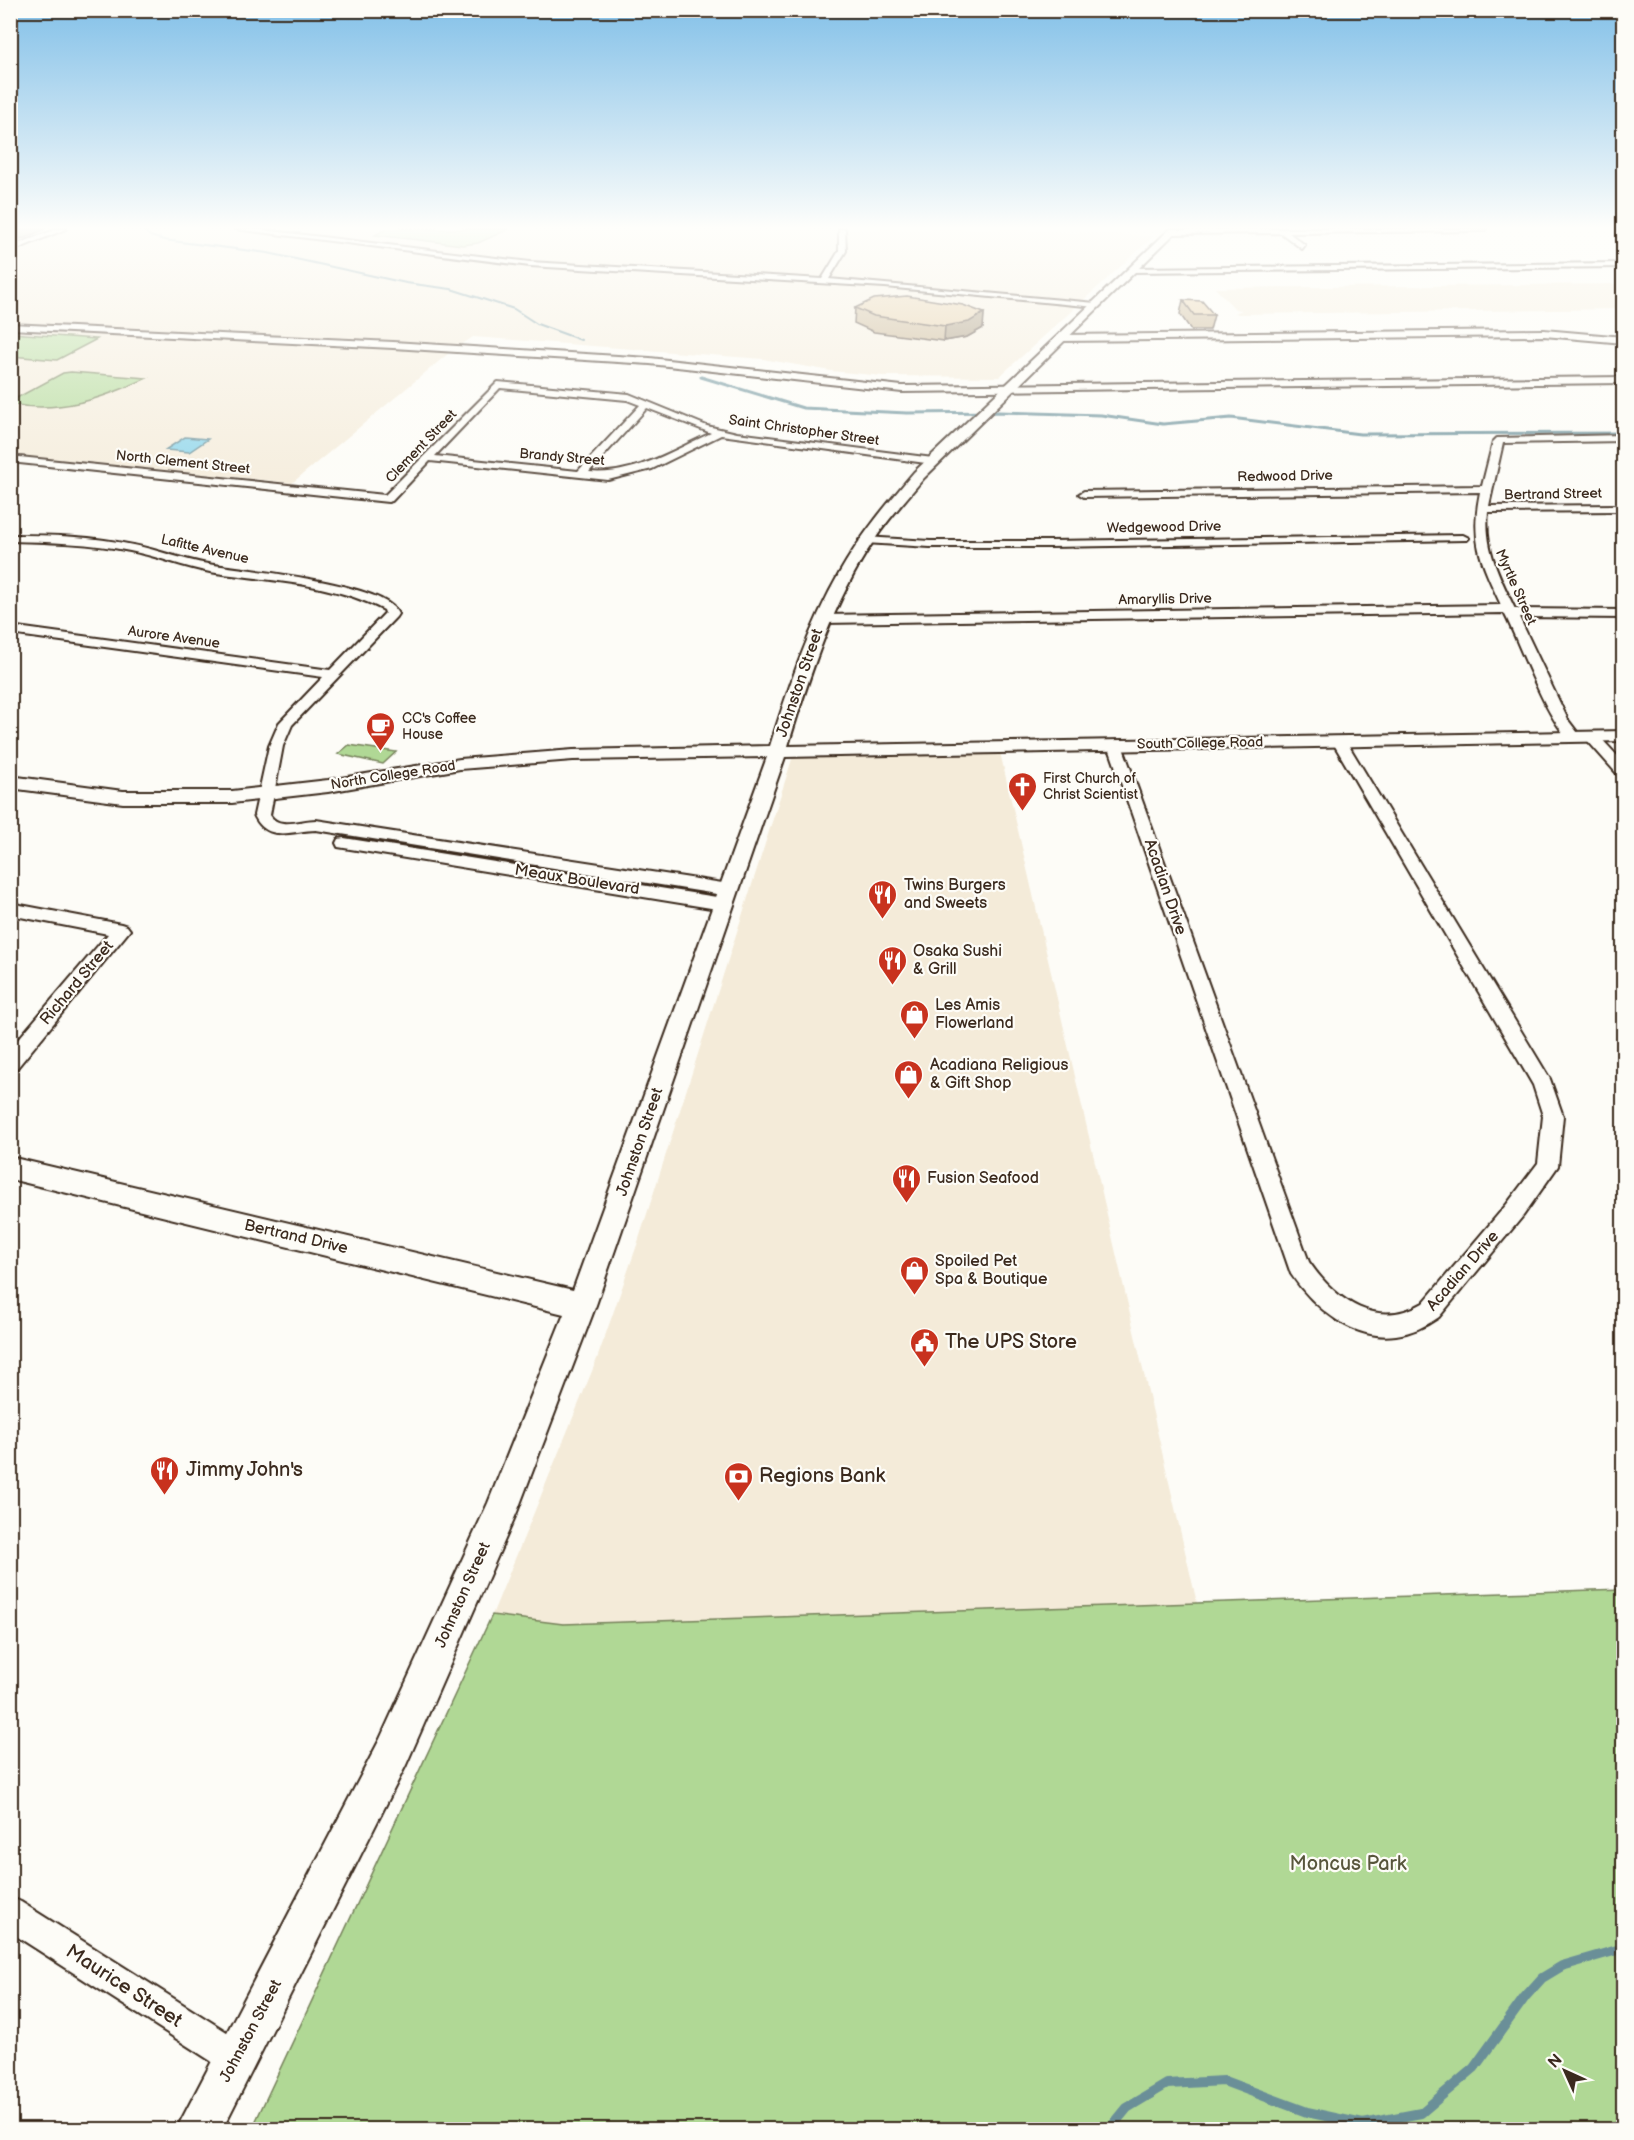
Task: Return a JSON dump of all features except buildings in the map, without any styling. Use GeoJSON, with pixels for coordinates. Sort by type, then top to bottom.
{"type":"FeatureCollection","features":[{"type":"Feature","properties":{"kind":"main road","name":"Johnston Street"},"geometry":{"type":"LineString","coordinates":[[198,2130],[393,1752],[501,1512],[582,1305],[777,753],[800,679],[823,619],[865,540],[897,498],[1070,329]]}},
{"type":"Feature","properties":{"kind":"main road","name":"South College Road"},"geometry":{"type":"LineString","coordinates":[[777,753],[1623,736]]}},
{"type":"Feature","properties":{"kind":"main road","name":"North College Road"},"geometry":{"type":"LineString","coordinates":[[10,782],[123,797],[190,799],[266,794],[503,760],[626,753],[777,753]]}},
{"type":"Feature","properties":{"kind":"main road","name":"Bertrand Drive"},"geometry":{"type":"LineString","coordinates":[[10,1168],[157,1206],[582,1305]]}},
{"type":"Feature","properties":{"kind":"street"},"geometry":{"type":"LineString","coordinates":[[67,329],[677,360],[723,359]]}},
{"type":"Feature","properties":{"kind":"street"},"geometry":{"type":"LineString","coordinates":[[230,329],[436,339],[677,360],[883,388],[1623,378]]}},
{"type":"Feature","properties":{"kind":"street"},"geometry":{"type":"LineString","coordinates":[[1063,336],[1544,333],[1623,339]]}},
{"type":"Feature","properties":{"kind":"street"},"geometry":{"type":"LineString","coordinates":[[428,347],[436,339]]}},
{"type":"Feature","properties":{"kind":"street"},"geometry":{"type":"LineString","coordinates":[[762,363],[878,380],[1012,385]]}},
{"type":"Feature","properties":{"kind":"street","name":"Saint Christopher Street"},"geometry":{"type":"LineString","coordinates":[[498,385],[616,395],[720,432],[756,440],[933,461]]}},
{"type":"Feature","properties":{"kind":"street","name":"Clement Street"},"geometry":{"type":"LineString","coordinates":[[352,495],[388,498],[498,385]]}},
{"type":"Feature","properties":{"kind":"street"},"geometry":{"type":"LineString","coordinates":[[581,474],[646,404]]}},
{"type":"Feature","properties":{"kind":"street","name":"Brandy Street"},"geometry":{"type":"LineString","coordinates":[[428,458],[608,477],[648,467],[720,432]]}},
{"type":"Feature","properties":{"kind":"street","name":"Myrtle Street"},"geometry":{"type":"LineString","coordinates":[[1574,737],[1561,721],[1509,611],[1481,543],[1483,509],[1498,442],[1501,440],[1623,438]]}},
{"type":"Feature","properties":{"kind":"street","name":"North Clement Street"},"geometry":{"type":"LineString","coordinates":[[10,459],[352,495]]}},
{"type":"Feature","properties":{"kind":"street","name":"Redwood Drive"},"geometry":{"type":"LineString","coordinates":[[1084,494],[1487,489]]}},
{"type":"Feature","properties":{"kind":"street","name":"Bertrand Street"},"geometry":{"type":"LineString","coordinates":[[1483,509],[1623,508]]}},
{"type":"Feature","properties":{"kind":"street","name":"Lafitte Avenue"},"geometry":{"type":"LineString","coordinates":[[10,538],[74,538],[121,546],[204,567],[331,588],[358,595],[390,608]]}},
{"type":"Feature","properties":{"kind":"street","name":"Wedgewood Drive"},"geometry":{"type":"LineString","coordinates":[[865,540],[930,544],[1050,544],[1463,538]]}},
{"type":"Feature","properties":{"kind":"street","name":"Meaux Boulevard"},"geometry":{"type":"LineString","coordinates":[[390,608],[392,614],[300,708],[282,731],[276,746],[263,820],[275,827],[306,837],[435,850],[726,897]]}},
{"type":"Feature","properties":{"kind":"street","name":"Amaryllis Drive"},"geometry":{"type":"LineString","coordinates":[[823,619],[1509,611],[1623,614]]}},
{"type":"Feature","properties":{"kind":"street","name":"Aurore Avenue"},"geometry":{"type":"LineString","coordinates":[[10,630],[334,675]]}},
{"type":"Feature","properties":{"kind":"street"},"geometry":{"type":"LineString","coordinates":[[1592,737],[1623,773]]}},
{"type":"Feature","properties":{"kind":"street","name":"Acadian Drive"},"geometry":{"type":"LineString","coordinates":[[1115,745],[1299,1267],[1308,1282],[1325,1300],[1349,1315],[1372,1323],[1393,1326],[1421,1318],[1431,1310],[1515,1210],[1548,1166],[1553,1116],[1543,1084],[1340,741]]}},
{"type":"Feature","properties":{"kind":"street","name":"Richard Street"},"geometry":{"type":"LineString","coordinates":[[10,909],[121,930],[10,1063]]}},
{"type":"Feature","properties":{"kind":"street","name":"Maurice Street"},"geometry":{"type":"LineString","coordinates":[[10,1913],[237,2058]]}},
{"type":"Feature","properties":{"kind":"shaded area"},"geometry":{"type":"Polygon","coordinates":[[[10,329],[1052,329],[999,377],[883,376],[831,371],[763,359],[473,337],[449,353],[292,483],[11,455],[10,329]]]}},
{"type":"Feature","properties":{"kind":"shaded area"},"geometry":{"type":"Polygon","coordinates":[[[999,748],[1197,1603],[563,1624],[492,1615],[597,1359],[637,1245],[794,753],[999,748]]]}},
{"type":"Feature","properties":{"kind":"green space"},"geometry":{"type":"Polygon","coordinates":[[[10,333],[97,339],[57,360],[11,356],[10,333]]]}},
{"type":"Feature","properties":{"kind":"green space"},"geometry":{"type":"Polygon","coordinates":[[[63,373],[147,378],[98,398],[81,402],[46,407],[11,404],[11,401],[63,373]]]}},
{"type":"Feature","properties":{"kind":"green space"},"geometry":{"type":"Polygon","coordinates":[[[349,745],[396,752],[383,764],[338,754],[349,745]]]}},
{"type":"Feature","properties":{"kind":"green space","name":"Moncus Park"},"geometry":{"type":"Polygon","coordinates":[[[1623,1589],[1623,2129],[252,2129],[492,1615],[563,1624],[1623,1589]]]}},
{"type":"Feature","properties":{"kind":"water"},"geometry":{"type":"Polygon","coordinates":[[[185,437],[208,439],[189,452],[165,450],[185,437]]]}},
{"type":"Feature","properties":{"kind":"waterway"},"geometry":{"type":"LineString","coordinates":[[550,329],[581,340]]}},
{"type":"Feature","properties":{"kind":"waterway"},"geometry":{"type":"LineString","coordinates":[[701,377],[803,408],[907,413],[999,412],[1101,415],[1163,424],[1231,418],[1360,434],[1624,433]]}},
{"type":"Feature","properties":{"kind":"waterway"},"geometry":{"type":"LineString","coordinates":[[1109,2130],[1127,2108],[1167,2084],[1224,2081],[1307,2112],[1363,2124],[1421,2113],[1474,2068],[1525,1997],[1542,1978],[1562,1966],[1624,1948]]}},
{"type":"Feature","properties":{"kind":"place","name":"CC's Coffee House"},"geometry":{"type":"Point","coordinates":[381,752]}},
{"type":"Feature","properties":{"kind":"place","name":"First Church of Christ Scientist"},"geometry":{"type":"Point","coordinates":[1022,812]}},
{"type":"Feature","properties":{"kind":"place","name":"Twins Burgers and Sweets"},"geometry":{"type":"Point","coordinates":[883,920]}},
{"type":"Feature","properties":{"kind":"place","name":"Osaka Sushi & Grill"},"geometry":{"type":"Point","coordinates":[892,986]}},
{"type":"Feature","properties":{"kind":"place","name":"Les Amis Flowerland"},"geometry":{"type":"Point","coordinates":[914,1040]}},
{"type":"Feature","properties":{"kind":"place","name":"Acadiana Religious & Gift Shop"},"geometry":{"type":"Point","coordinates":[909,1100]}},
{"type":"Feature","properties":{"kind":"place","name":"Fusion Seafood"},"geometry":{"type":"Point","coordinates":[906,1204]}},
{"type":"Feature","properties":{"kind":"place","name":"Spoiled Pet Spa & Boutique"},"geometry":{"type":"Point","coordinates":[914,1296]}},
{"type":"Feature","properties":{"kind":"place","name":"The UPS Store"},"geometry":{"type":"Point","coordinates":[924,1368]}},
{"type":"Feature","properties":{"kind":"place","name":"Jimmy John's"},"geometry":{"type":"Point","coordinates":[165,1496]}},
{"type":"Feature","properties":{"kind":"place","name":"Regions Bank"},"geometry":{"type":"Point","coordinates":[738,1502]}}]}
